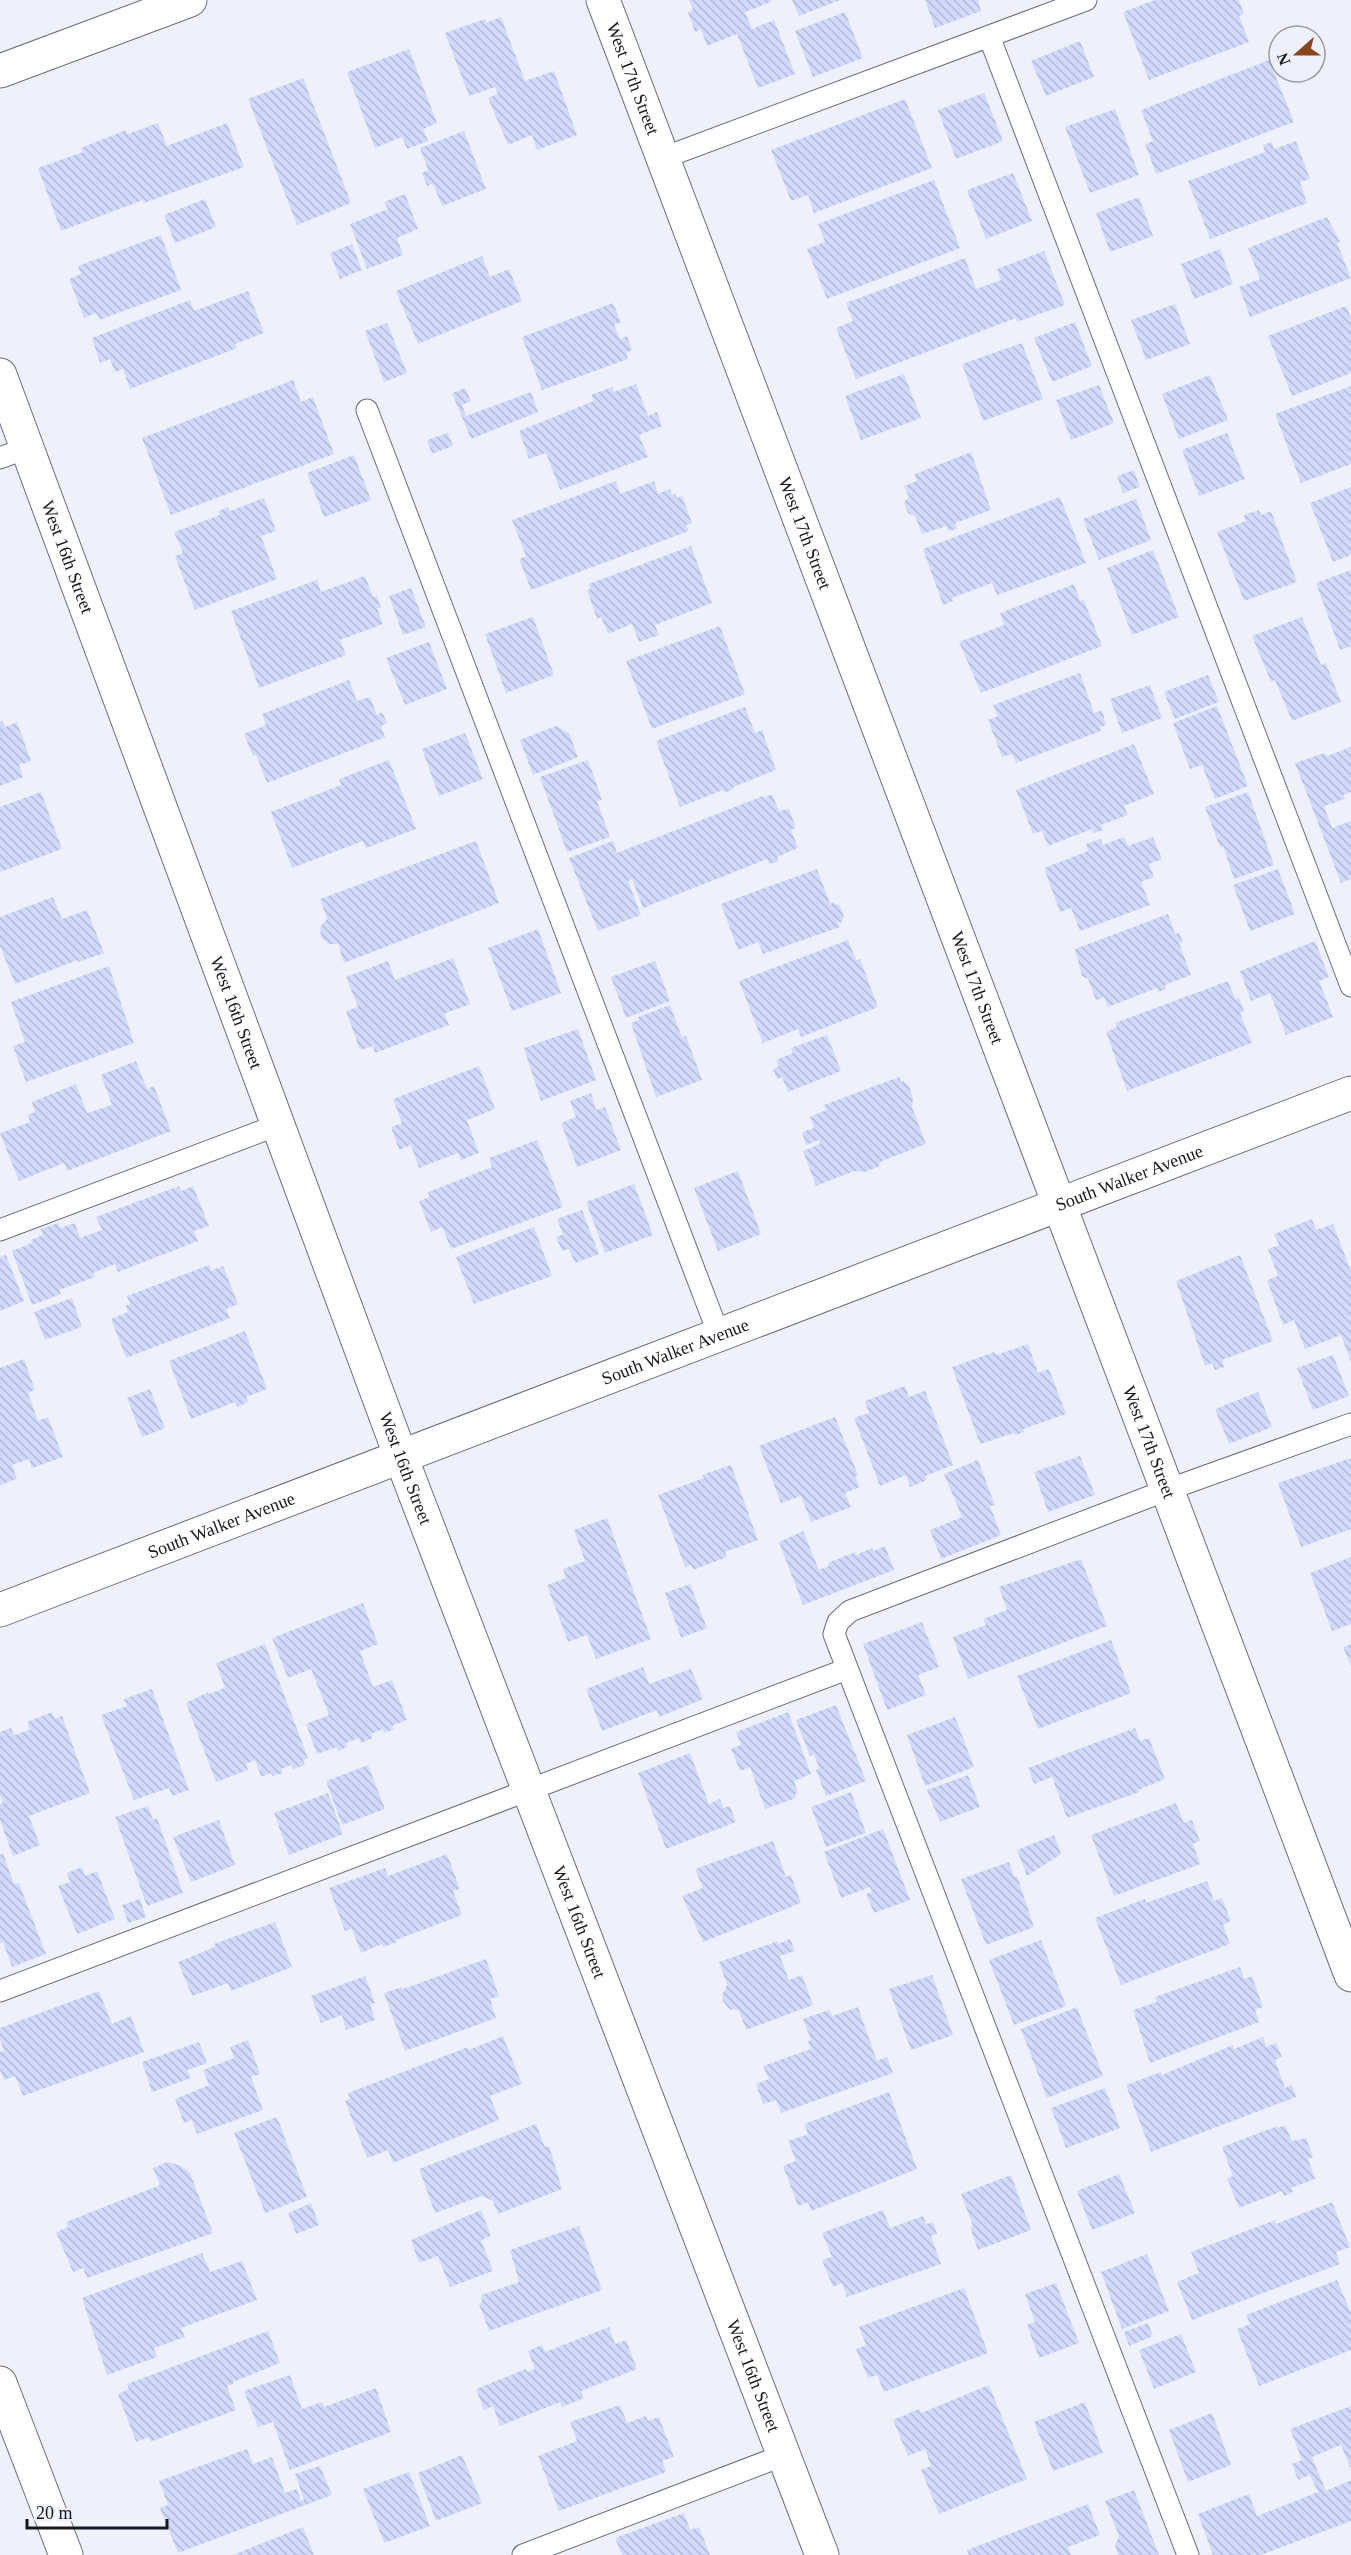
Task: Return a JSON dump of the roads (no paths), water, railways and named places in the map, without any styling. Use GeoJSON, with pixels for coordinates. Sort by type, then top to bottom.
{"type":"FeatureCollection","features":[{"type":"Feature","properties":{"kind":"street"},"geometry":{"type":"LineString","coordinates":[[0,71],[190,0]]}},
{"type":"Feature","properties":{"kind":"street","name":"West 17th Street"},"geometry":{"type":"LineString","coordinates":[[603,0],[1351,1975]]}},
{"type":"Feature","properties":{"kind":"street","name":"West 16th Street"},"geometry":{"type":"LineString","coordinates":[[0,375],[13,453],[278,1125],[401,1457],[822,2555]]}},
{"type":"Feature","properties":{"kind":"street","name":"South Walker Avenue"},"geometry":{"type":"LineString","coordinates":[[0,1610],[1351,1093]]}},
{"type":"Feature","properties":{"kind":"street"},"geometry":{"type":"LineString","coordinates":[[0,2383],[66,2555]]}},
{"type":"Feature","properties":{"kind":"lane"},"geometry":{"type":"LineString","coordinates":[[663,158],[1086,0]]}},
{"type":"Feature","properties":{"kind":"lane"},"geometry":{"type":"LineString","coordinates":[[989,36],[1351,986]]}},
{"type":"Feature","properties":{"kind":"lane"},"geometry":{"type":"LineString","coordinates":[[367,410],[719,1335]]}},
{"type":"Feature","properties":{"kind":"lane"},"geometry":{"type":"LineString","coordinates":[[0,1230],[278,1125]]}},
{"type":"Feature","properties":{"kind":"lane"},"geometry":{"type":"LineString","coordinates":[[1188,2555],[834,1634],[838,1622],[850,1611],[1167,1490],[1351,1424]]}},
{"type":"Feature","properties":{"kind":"lane"},"geometry":{"type":"LineString","coordinates":[[0,1991],[847,1669]]}},
{"type":"Feature","properties":{"kind":"lane"},"geometry":{"type":"LineString","coordinates":[[523,2555],[784,2455]]}}]}
